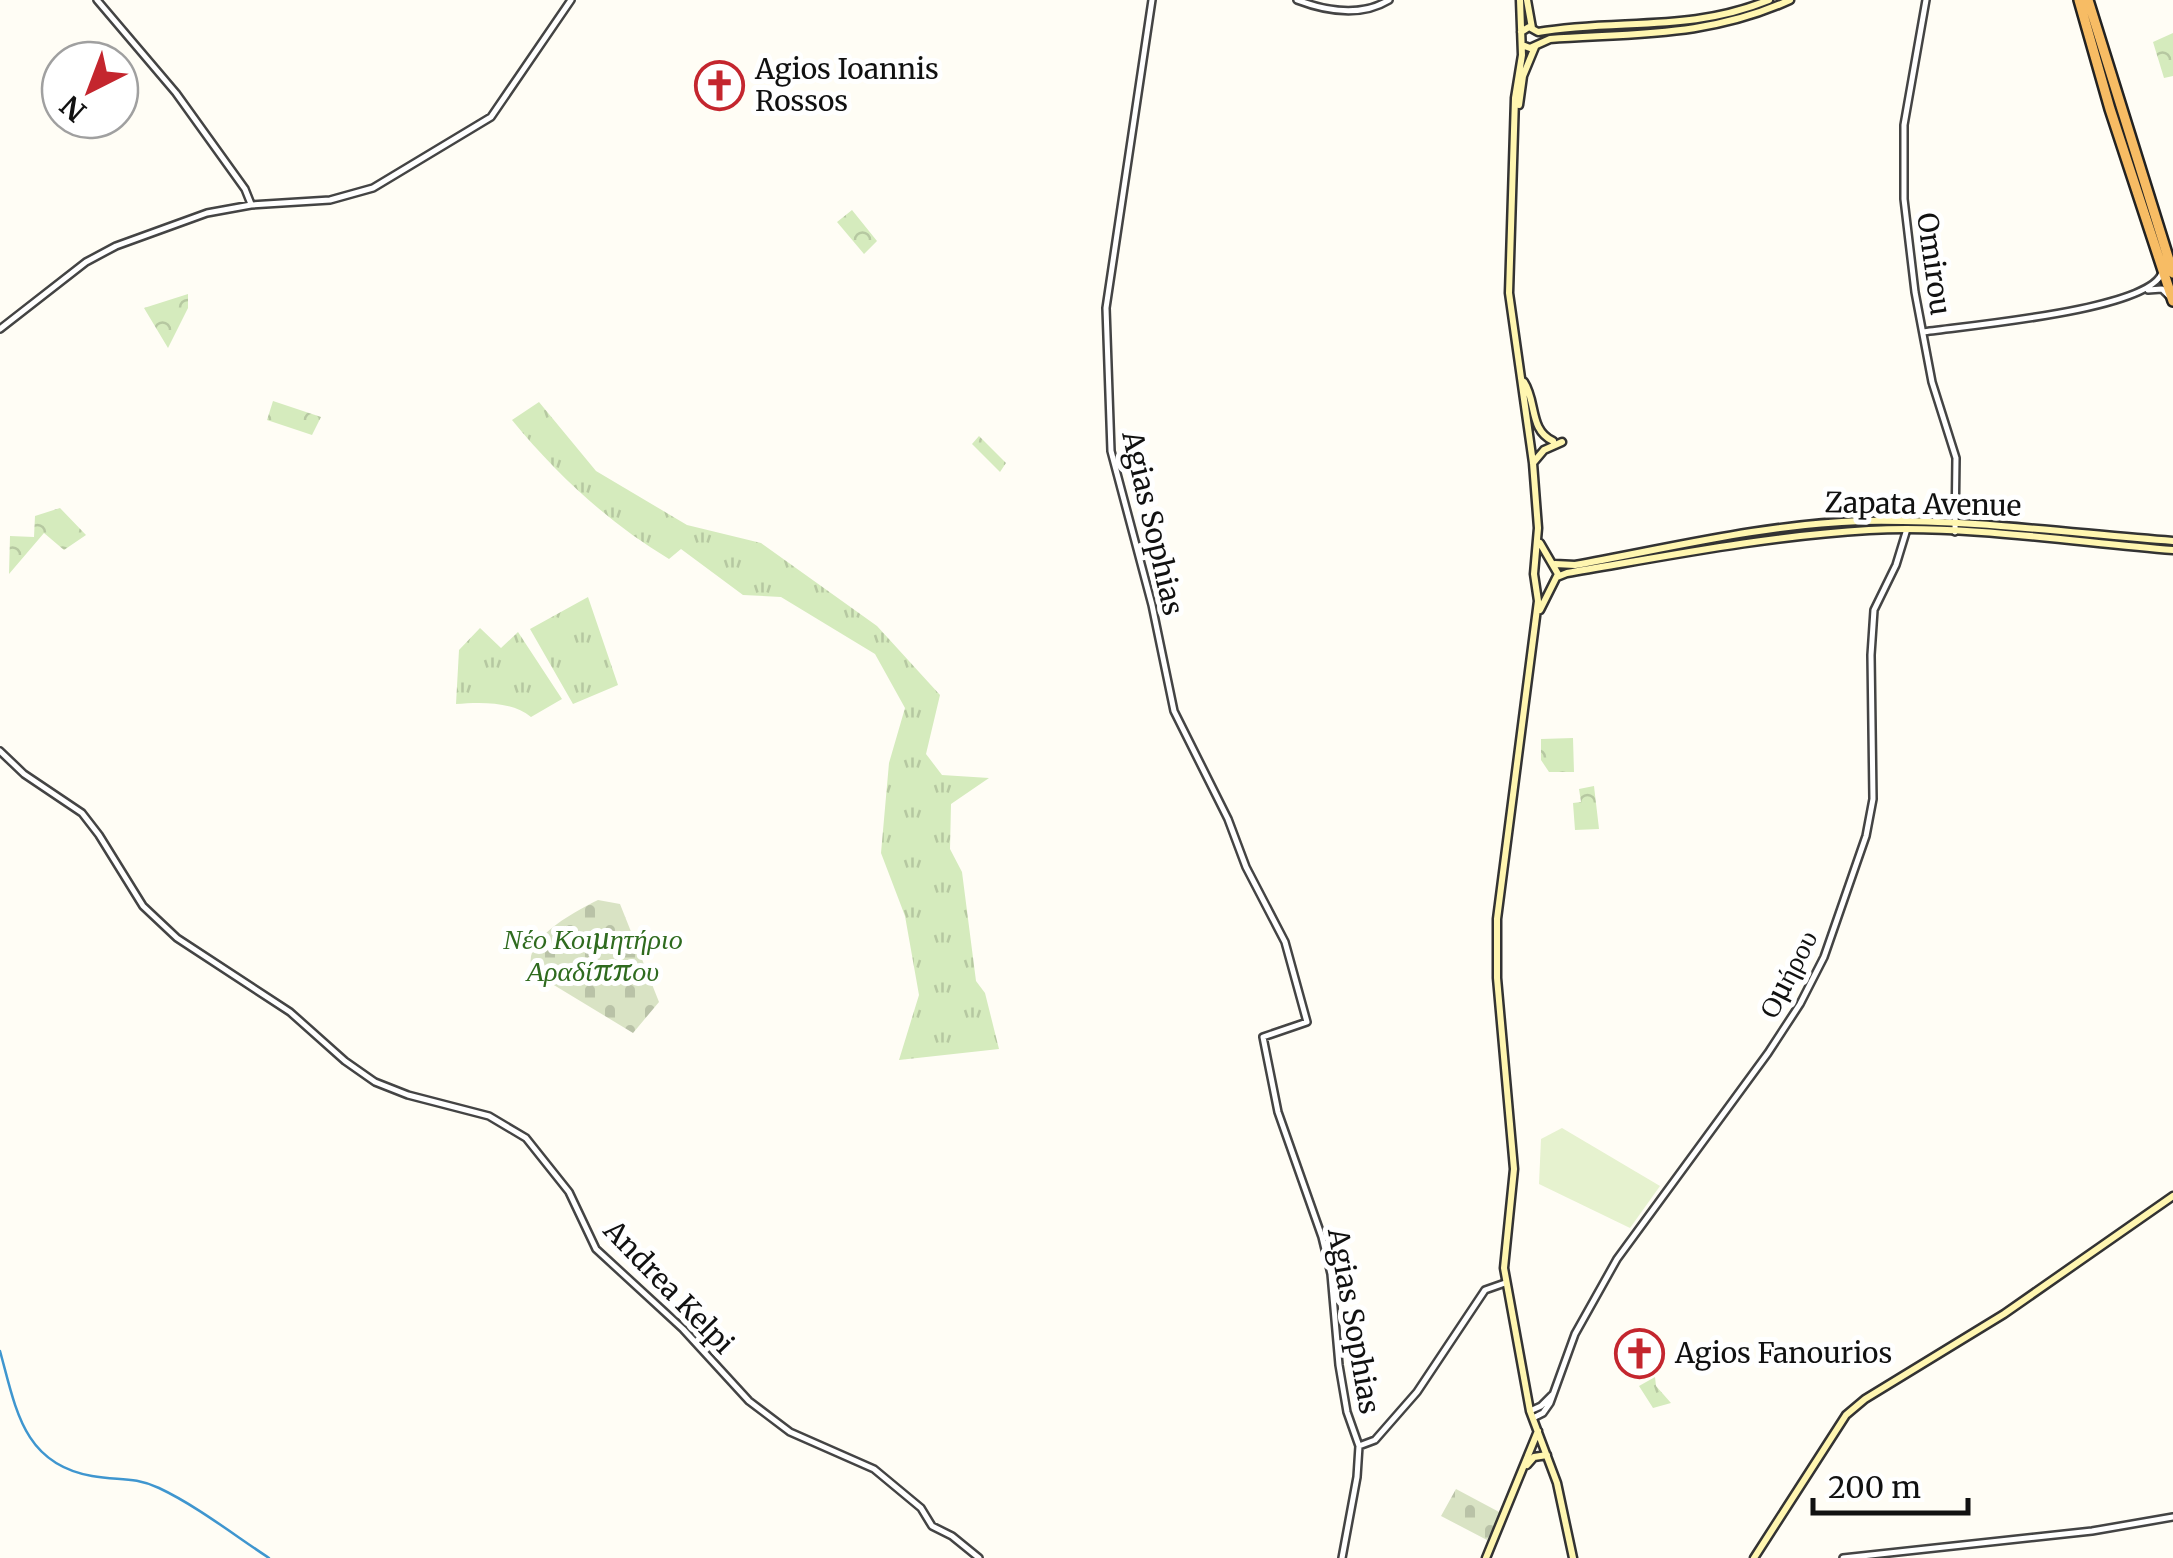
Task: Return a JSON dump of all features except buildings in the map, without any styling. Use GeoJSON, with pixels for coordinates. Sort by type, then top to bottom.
{"type":"FeatureCollection","features":[{"type":"Feature","properties":{"kind":"highway"},"geometry":{"type":"LineString","coordinates":[[2078,0],[2168,271]]}},
{"type":"Feature","properties":{"kind":"highway"},"geometry":{"type":"LineString","coordinates":[[2088,0],[2168,271],[2173,302]]}},
{"type":"Feature","properties":{"kind":"main road"},"geometry":{"type":"LineString","coordinates":[[1513,161],[1523,76],[1537,45],[1524,0]]}},
{"type":"Feature","properties":{"kind":"main road"},"geometry":{"type":"LineString","coordinates":[[1524,0],[1515,98],[1509,294],[1533,463],[1538,528],[1542,550],[1552,563],[1555,580],[1534,630]]}},
{"type":"Feature","properties":{"kind":"main road"},"geometry":{"type":"LineString","coordinates":[[1521,32],[1710,18],[1769,0]]}},
{"type":"Feature","properties":{"kind":"main road"},"geometry":{"type":"LineString","coordinates":[[1522,44],[1527,48],[1550,39],[1692,31],[1746,18],[1790,0]]}},
{"type":"Feature","properties":{"kind":"main road"},"geometry":{"type":"LineString","coordinates":[[1521,377],[1530,394],[1538,429],[1558,442],[1533,463]]}},
{"type":"Feature","properties":{"kind":"main road","name":"Zapata Avenue"},"geometry":{"type":"LineString","coordinates":[[1552,563],[1575,565],[1783,528],[1858,522],[1909,521],[2173,550]]}},
{"type":"Feature","properties":{"kind":"main road","name":"Zapata Avenue"},"geometry":{"type":"LineString","coordinates":[[1555,580],[1580,570],[1768,539],[1873,530],[1955,527],[2173,542]]}},
{"type":"Feature","properties":{"kind":"main road"},"geometry":{"type":"LineString","coordinates":[[1538,528],[1538,601],[1497,919],[1497,978],[1514,1169],[1504,1260],[1532,1414],[1564,1508],[1573,1558]]}},
{"type":"Feature","properties":{"kind":"main road"},"geometry":{"type":"LineString","coordinates":[[1535,568],[1541,562],[1552,563]]}},
{"type":"Feature","properties":{"kind":"main road"},"geometry":{"type":"LineString","coordinates":[[1536,579],[1544,584],[1555,580]]}},
{"type":"Feature","properties":{"kind":"main road"},"geometry":{"type":"LineString","coordinates":[[1754,1558],[1846,1415],[1865,1399],[2004,1314],[2173,1196]]}},
{"type":"Feature","properties":{"kind":"main road"},"geometry":{"type":"LineString","coordinates":[[1486,1558],[1538,1431]]}},
{"type":"Feature","properties":{"kind":"main road"},"geometry":{"type":"LineString","coordinates":[[1521,1475],[1531,1460],[1547,1454]]}},
{"type":"Feature","properties":{"kind":"street"},"geometry":{"type":"LineString","coordinates":[[96,0],[176,93],[246,189],[251,206]]}},
{"type":"Feature","properties":{"kind":"street"},"geometry":{"type":"LineString","coordinates":[[0,329],[101,254],[198,216],[251,206],[330,200],[364,191],[476,127],[499,108],[571,0]]}},
{"type":"Feature","properties":{"kind":"street","name":"Agias Sophias"},"geometry":{"type":"LineString","coordinates":[[1152,0],[1106,308],[1112,452],[1152,605],[1174,711],[1285,942],[1307,1022],[1262,1037],[1278,1112],[1322,1236],[1331,1274],[1339,1365],[1358,1446],[1357,1477],[1342,1558]]}},
{"type":"Feature","properties":{"kind":"street"},"geometry":{"type":"LineString","coordinates":[[1297,0],[1321,8],[1360,11],[1388,0]]}},
{"type":"Feature","properties":{"kind":"street","name":"Omirou"},"geometry":{"type":"LineString","coordinates":[[1926,0],[1904,126],[1907,235],[1935,392],[1956,458],[1955,527]]}},
{"type":"Feature","properties":{"kind":"street"},"geometry":{"type":"LineString","coordinates":[[1923,332],[2092,308],[2137,292],[2159,281],[2168,271]]}},
{"type":"Feature","properties":{"kind":"street"},"geometry":{"type":"LineString","coordinates":[[2137,292],[2162,290],[2173,302]]}},
{"type":"Feature","properties":{"kind":"street","name":"Ομήρου"},"geometry":{"type":"LineString","coordinates":[[1532,1414],[1554,1392],[1575,1334],[1618,1259],[1770,1050],[1824,957],[1866,836],[1873,799],[1874,610],[1909,521]]}},
{"type":"Feature","properties":{"kind":"street","name":"Andrea Kelpi"},"geometry":{"type":"LineString","coordinates":[[0,751],[24,774],[82,814],[164,929],[290,1012],[345,1061],[376,1082],[408,1096],[489,1116],[526,1138],[568,1192],[596,1249],[683,1329],[749,1401],[790,1432],[874,1469],[921,1508],[932,1526],[980,1558]]}},
{"type":"Feature","properties":{"kind":"street"},"geometry":{"type":"LineString","coordinates":[[1358,1446],[1376,1440],[1417,1392],[1484,1290],[1505,1282]]}},
{"type":"Feature","properties":{"kind":"street"},"geometry":{"type":"LineString","coordinates":[[1842,1558],[2092,1531],[2173,1517]]}},
{"type":"Feature","properties":{"kind":"green space"},"geometry":{"type":"Polygon","coordinates":[[[2173,33],[2173,76],[2164,78],[2153,42],[2173,33]]]}},
{"type":"Feature","properties":{"kind":"green space"},"geometry":{"type":"Polygon","coordinates":[[[852,210],[877,241],[864,254],[837,222],[852,210]]]}},
{"type":"Feature","properties":{"kind":"green space"},"geometry":{"type":"Polygon","coordinates":[[[188,294],[188,308],[168,348],[144,308],[188,294]]]}},
{"type":"Feature","properties":{"kind":"green space"},"geometry":{"type":"Polygon","coordinates":[[[273,401],[321,417],[312,435],[267,420],[273,401]]]}},
{"type":"Feature","properties":{"kind":"green space"},"geometry":{"type":"Polygon","coordinates":[[[539,402],[596,471],[687,525],[761,543],[877,626],[940,695],[926,754],[942,775],[989,778],[951,804],[950,849],[962,872],[976,981],[985,993],[999,1049],[899,1060],[919,995],[905,916],[881,853],[889,763],[905,708],[875,654],[781,597],[743,595],[681,549],[669,559],[625,530],[566,479],[512,420],[539,402]]]}},
{"type":"Feature","properties":{"kind":"green space"},"geometry":{"type":"Polygon","coordinates":[[[979,436],[1006,463],[1000,472],[972,444],[979,436]]]}},
{"type":"Feature","properties":{"kind":"green space"},"geometry":{"type":"Polygon","coordinates":[[[60,508],[86,535],[64,550],[44,533],[9,574],[10,536],[34,537],[35,516],[60,508]]]}},
{"type":"Feature","properties":{"kind":"green space"},"geometry":{"type":"Polygon","coordinates":[[[588,597],[618,685],[573,704],[530,629],[588,597]]]}},
{"type":"Feature","properties":{"kind":"green space"},"geometry":{"type":"Polygon","coordinates":[[[480,628],[501,648],[518,632],[562,699],[531,717],[505,705],[456,704],[459,650],[480,628]]]}},
{"type":"Feature","properties":{"kind":"green space"},"geometry":{"type":"Polygon","coordinates":[[[1573,738],[1574,772],[1549,772],[1541,760],[1541,739],[1573,738]]]}},
{"type":"Feature","properties":{"kind":"green space"},"geometry":{"type":"Polygon","coordinates":[[[1594,786],[1599,829],[1575,830],[1573,803],[1581,802],[1579,789],[1594,786]]]}},
{"type":"Feature","properties":{"kind":"green space","name":"Νέο Κοιμητήριο Αραδίππου"},"geometry":{"type":"Polygon","coordinates":[[[598,900],[620,904],[659,1002],[633,1033],[534,973],[531,961],[540,939],[598,900]]]}},
{"type":"Feature","properties":{"kind":"green space"},"geometry":{"type":"Polygon","coordinates":[[[1562,1128],[1660,1186],[1630,1228],[1539,1184],[1541,1139],[1562,1128]]]}},
{"type":"Feature","properties":{"kind":"green space"},"geometry":{"type":"Polygon","coordinates":[[[1655,1377],[1656,1386],[1671,1403],[1653,1408],[1639,1386],[1655,1377]]]}},
{"type":"Feature","properties":{"kind":"green space"},"geometry":{"type":"Polygon","coordinates":[[[1456,1489],[1501,1513],[1487,1540],[1441,1516],[1456,1489]]]}},
{"type":"Feature","properties":{"kind":"waterway"},"geometry":{"type":"LineString","coordinates":[[0,1351],[26,1431],[51,1460],[92,1476],[133,1480],[159,1488],[269,1558]]}},
{"type":"Feature","properties":{"kind":"place","name":"Agios Ioannis Rossos"},"geometry":{"type":"Point","coordinates":[720,85]}},
{"type":"Feature","properties":{"kind":"place","name":"Agios Fanourios"},"geometry":{"type":"Point","coordinates":[1640,1353]}}]}
